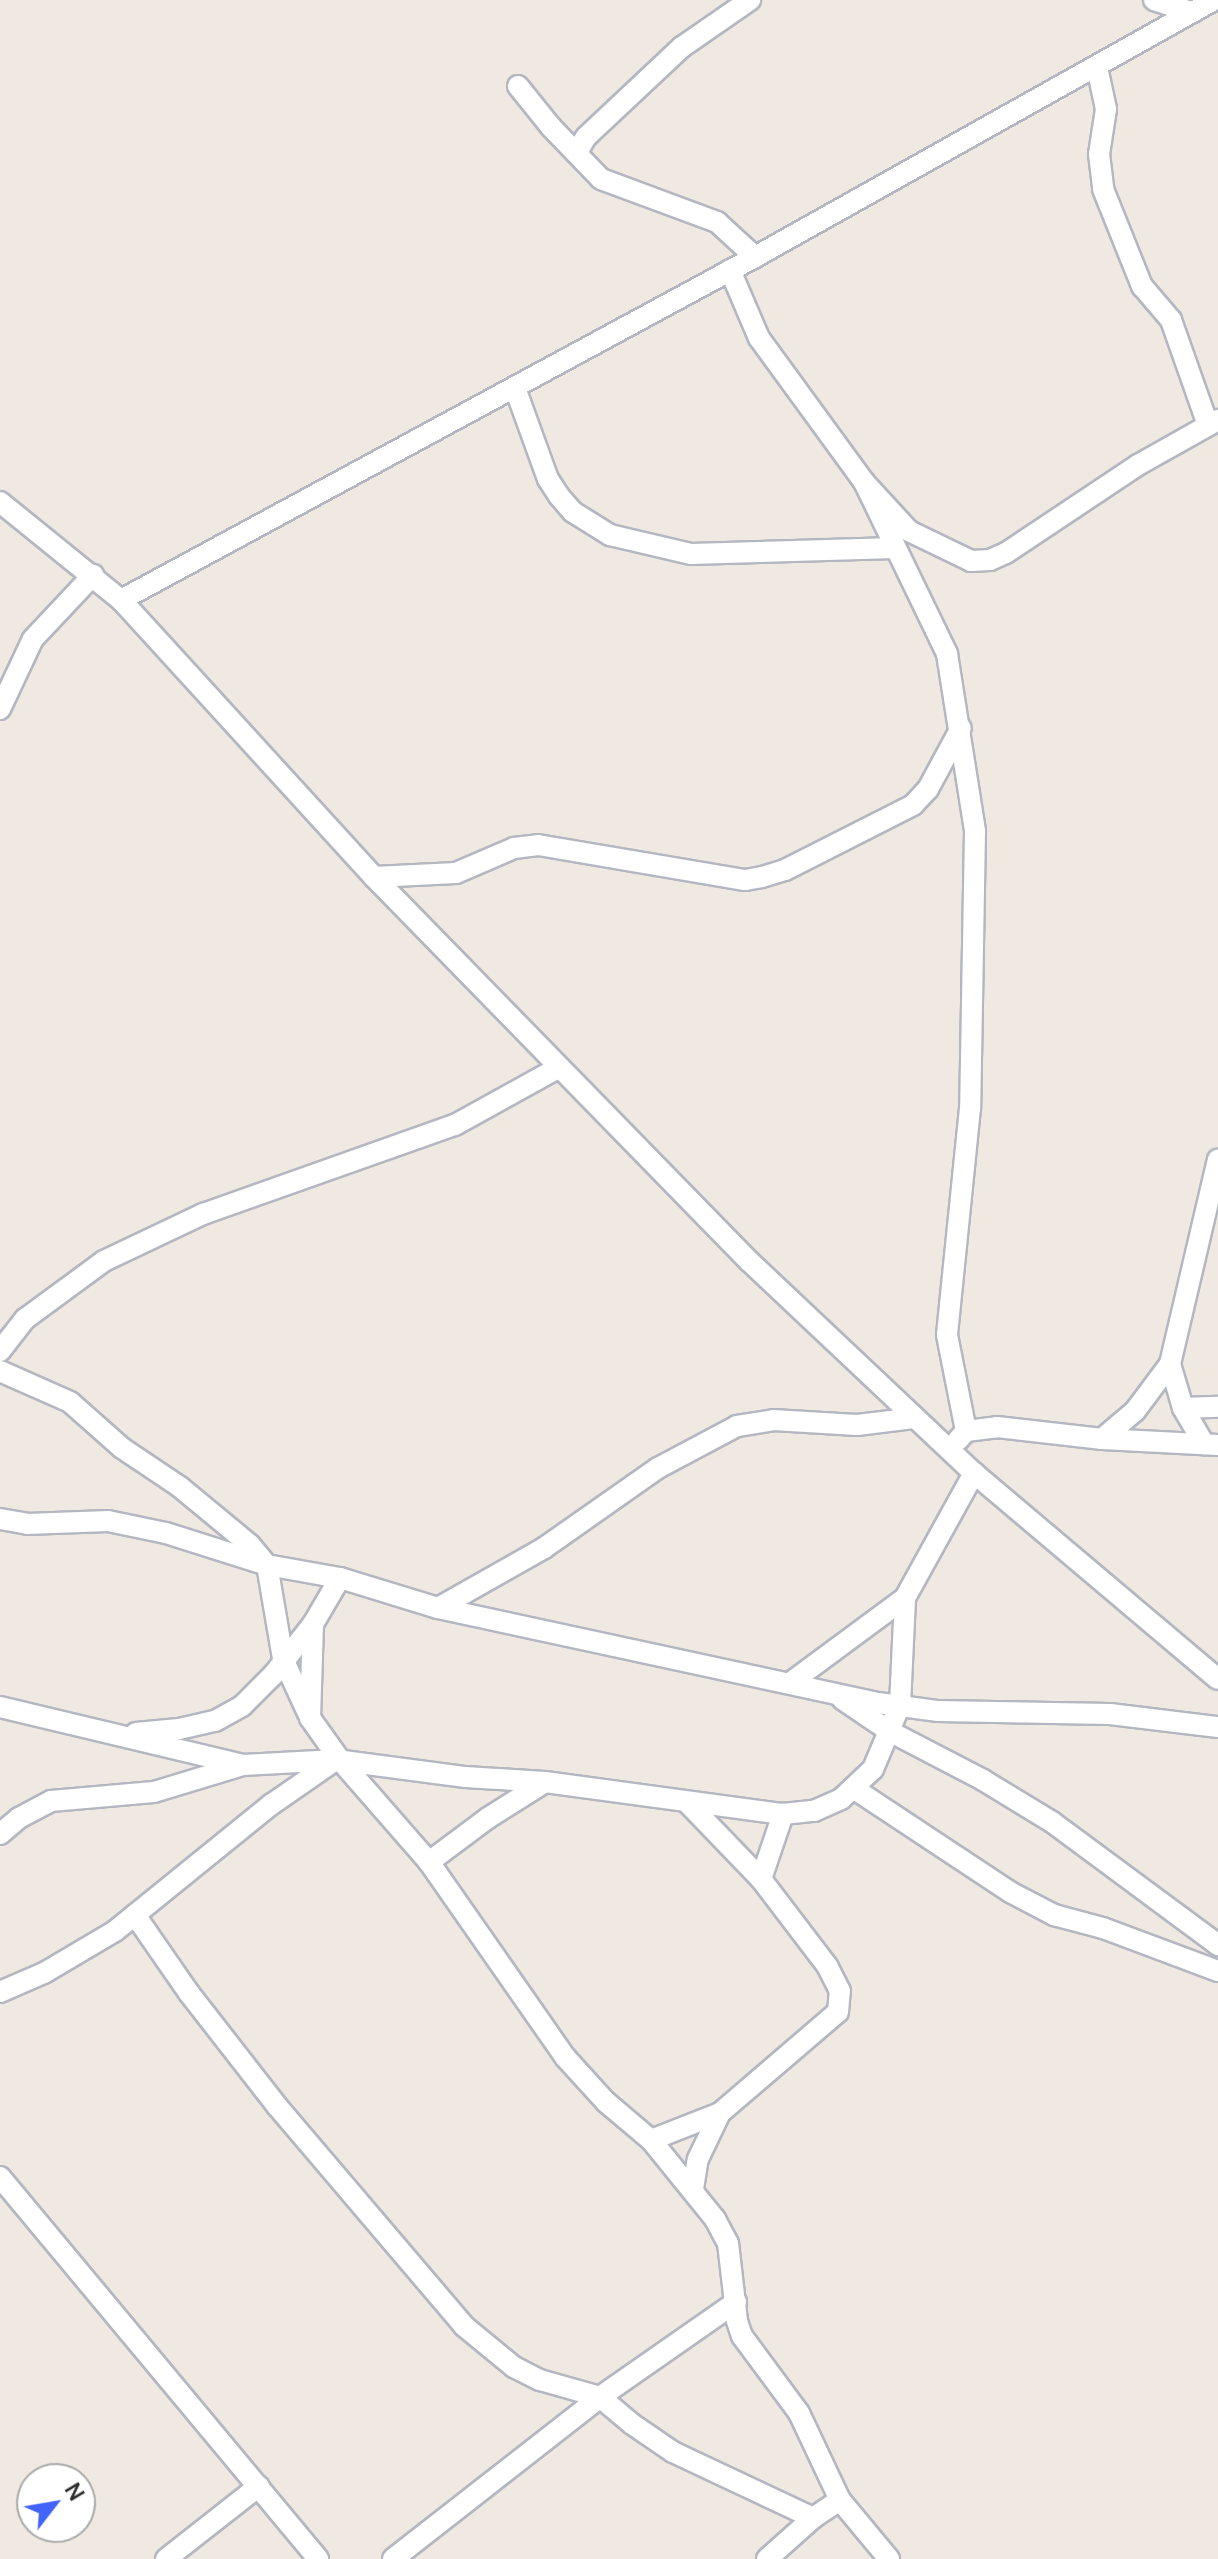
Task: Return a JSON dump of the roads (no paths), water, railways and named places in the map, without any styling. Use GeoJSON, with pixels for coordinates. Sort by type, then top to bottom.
{"type":"FeatureCollection","features":[{"type":"Feature","properties":{"kind":"street"},"geometry":{"type":"LineString","coordinates":[[577,152],[586,137],[682,47],[750,0]]}},
{"type":"Feature","properties":{"kind":"street"},"geometry":{"type":"LineString","coordinates":[[1154,0],[1192,12]]}},
{"type":"Feature","properties":{"kind":"street"},"geometry":{"type":"LineString","coordinates":[[121,600],[755,257],[1214,0]]}},
{"type":"Feature","properties":{"kind":"street"},"geometry":{"type":"LineString","coordinates":[[730,270],[759,338],[864,482],[909,531],[971,561],[990,560],[1006,553],[1138,465],[1213,422],[1171,320],[1142,286],[1103,189],[1099,154],[1106,109],[1097,67]]}},
{"type":"Feature","properties":{"kind":"street"},"geometry":{"type":"LineString","coordinates":[[518,86],[601,179],[717,222],[755,257]]}},
{"type":"Feature","properties":{"kind":"street"},"geometry":{"type":"LineString","coordinates":[[515,388],[548,479],[573,512],[610,535],[691,554],[895,548]]}},
{"type":"Feature","properties":{"kind":"street"},"geometry":{"type":"LineString","coordinates":[[864,482],[947,654],[975,831],[970,1108],[947,1335],[966,1431]]}},
{"type":"Feature","properties":{"kind":"street"},"geometry":{"type":"LineString","coordinates":[[0,502],[121,600],[374,877],[749,1261],[974,1473],[1218,1679]]}},
{"type":"Feature","properties":{"kind":"street"},"geometry":{"type":"LineString","coordinates":[[0,709],[33,639],[93,575]]}},
{"type":"Feature","properties":{"kind":"street"},"geometry":{"type":"LineString","coordinates":[[374,877],[456,873],[514,848],[538,845],[745,880],[762,877],[785,870],[913,805],[928,789],[961,728]]}},
{"type":"Feature","properties":{"kind":"street"},"geometry":{"type":"LineString","coordinates":[[0,1351],[25,1319],[104,1261],[203,1214],[455,1125],[558,1068]]}},
{"type":"Feature","properties":{"kind":"street"},"geometry":{"type":"LineString","coordinates":[[1102,1439],[1135,1411],[1170,1364],[1218,1160]]}},
{"type":"Feature","properties":{"kind":"street"},"geometry":{"type":"LineString","coordinates":[[1170,1364],[1183,1408],[1211,1444]]}},
{"type":"Feature","properties":{"kind":"street"},"geometry":{"type":"LineString","coordinates":[[0,1371],[70,1402],[122,1448],[228,1526],[267,1565],[283,1659],[310,1718],[338,1760],[429,1862],[565,2057],[606,2102],[651,2140],[693,2189],[728,2243],[742,2336],[799,2413],[840,2500],[889,2559]]}},
{"type":"Feature","properties":{"kind":"street"},"geometry":{"type":"LineString","coordinates":[[1183,1408],[1218,1407]]}},
{"type":"Feature","properties":{"kind":"street"},"geometry":{"type":"LineString","coordinates":[[438,1608],[544,1548],[658,1468],[737,1426],[773,1420],[857,1425],[914,1418]]}},
{"type":"Feature","properties":{"kind":"street"},"geometry":{"type":"LineString","coordinates":[[950,1450],[966,1431],[997,1427],[1102,1439],[1211,1444]]}},
{"type":"Feature","properties":{"kind":"street"},"geometry":{"type":"LineString","coordinates":[[790,1683],[905,1598],[974,1473]]}},
{"type":"Feature","properties":{"kind":"street"},"geometry":{"type":"LineString","coordinates":[[0,1519],[27,1524],[108,1521],[166,1533],[267,1565],[340,1578],[438,1608],[900,1705],[938,1711],[1110,1714],[1218,1727]]}},
{"type":"Feature","properties":{"kind":"street"},"geometry":{"type":"LineString","coordinates":[[117,1734],[179,1729],[215,1721],[242,1706],[313,1624],[340,1578]]}},
{"type":"Feature","properties":{"kind":"street"},"geometry":{"type":"LineString","coordinates":[[0,1834],[19,1818],[51,1801],[154,1792],[243,1765],[338,1760],[466,1777],[545,1782],[783,1814],[814,1811],[841,1799],[873,1769],[900,1705],[905,1598]]}},
{"type":"Feature","properties":{"kind":"street"},"geometry":{"type":"LineString","coordinates":[[310,1718],[313,1624]]}},
{"type":"Feature","properties":{"kind":"street"},"geometry":{"type":"LineString","coordinates":[[832,1692],[889,1731],[983,1780],[1052,1822],[1218,1945]]}},
{"type":"Feature","properties":{"kind":"street"},"geometry":{"type":"LineString","coordinates":[[0,1707],[243,1765]]}},
{"type":"Feature","properties":{"kind":"street"},"geometry":{"type":"LineString","coordinates":[[0,1992],[93,1947],[272,1804],[338,1760]]}},
{"type":"Feature","properties":{"kind":"street"},"geometry":{"type":"LineString","coordinates":[[429,1862],[488,1818],[545,1782]]}},
{"type":"Feature","properties":{"kind":"street"},"geometry":{"type":"LineString","coordinates":[[853,1788],[1010,1892],[1054,1915],[1103,1928],[1218,1971]]}},
{"type":"Feature","properties":{"kind":"street"},"geometry":{"type":"LineString","coordinates":[[651,2140],[720,2113],[838,2012],[840,1991],[828,1967],[761,1879],[687,1802]]}},
{"type":"Feature","properties":{"kind":"street"},"geometry":{"type":"LineString","coordinates":[[761,1879],[783,1814]]}},
{"type":"Feature","properties":{"kind":"street"},"geometry":{"type":"LineString","coordinates":[[135,1915],[189,1993],[277,2106],[464,2326],[514,2367],[540,2380],[600,2397],[673,2452],[813,2518]]}},
{"type":"Feature","properties":{"kind":"street"},"geometry":{"type":"LineString","coordinates":[[693,2189],[698,2159],[720,2113]]}},
{"type":"Feature","properties":{"kind":"street"},"geometry":{"type":"LineString","coordinates":[[0,2177],[318,2559]]}},
{"type":"Feature","properties":{"kind":"street"},"geometry":{"type":"LineString","coordinates":[[393,2559],[600,2397],[736,2302]]}},
{"type":"Feature","properties":{"kind":"street"},"geometry":{"type":"LineString","coordinates":[[166,2559],[259,2486]]}},
{"type":"Feature","properties":{"kind":"street"},"geometry":{"type":"LineString","coordinates":[[767,2559],[813,2518],[840,2500]]}}]}
